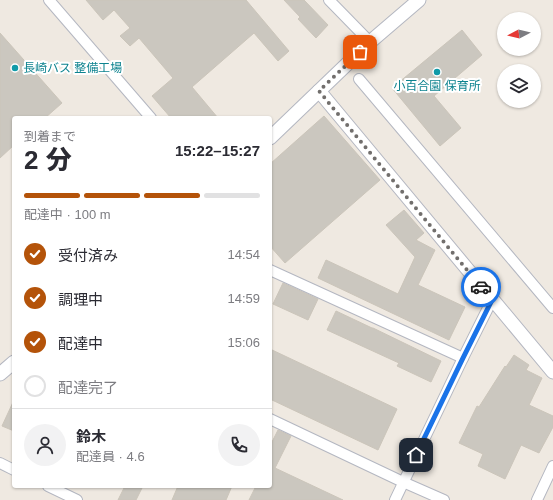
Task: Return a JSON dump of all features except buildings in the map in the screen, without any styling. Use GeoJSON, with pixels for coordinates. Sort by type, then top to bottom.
{"type":"FeatureCollection","features":[{"type":"Feature","properties":{"kind":"street"},"geometry":{"type":"LineString","coordinates":[[49,0],[150,116]]}},
{"type":"Feature","properties":{"kind":"street"},"geometry":{"type":"LineString","coordinates":[[329,0],[370,42]]}},
{"type":"Feature","properties":{"kind":"street"},"geometry":{"type":"LineString","coordinates":[[272,136],[370,42],[419,0]]}},
{"type":"Feature","properties":{"kind":"street"},"geometry":{"type":"LineString","coordinates":[[359,79],[553,308]]}},
{"type":"Feature","properties":{"kind":"street"},"geometry":{"type":"LineString","coordinates":[[319,91],[553,372]]}},
{"type":"Feature","properties":{"kind":"street"},"geometry":{"type":"LineString","coordinates":[[272,271],[463,358]]}},
{"type":"Feature","properties":{"kind":"street"},"geometry":{"type":"LineString","coordinates":[[395,500],[492,300]]}},
{"type":"Feature","properties":{"kind":"street"},"geometry":{"type":"LineString","coordinates":[[0,374],[12,364]]}},
{"type":"Feature","properties":{"kind":"street"},"geometry":{"type":"LineString","coordinates":[[272,420],[444,500]]}},
{"type":"Feature","properties":{"kind":"street"},"geometry":{"type":"LineString","coordinates":[[0,463],[12,469]]}},
{"type":"Feature","properties":{"kind":"street"},"geometry":{"type":"LineString","coordinates":[[537,500],[553,466]]}},
{"type":"Feature","properties":{"kind":"street"},"geometry":{"type":"LineString","coordinates":[[52,488],[77,500]]}},
{"type":"Feature","properties":{"kind":"way so far"},"geometry":{"type":"LineString","coordinates":[[360,52],[319,91],[481,287]]}},
{"type":"Feature","properties":{"kind":"place","name":"長崎バス 整備工場"},"geometry":{"type":"Point","coordinates":[15,68]}},
{"type":"Feature","properties":{"kind":"place","name":"小百合園 保育所"},"geometry":{"type":"Point","coordinates":[437,72]}},
{"type":"Feature","properties":{"kind":"route"},"geometry":{"type":"LineString","coordinates":[[416,455],[492,300],[481,287]]}}]}
